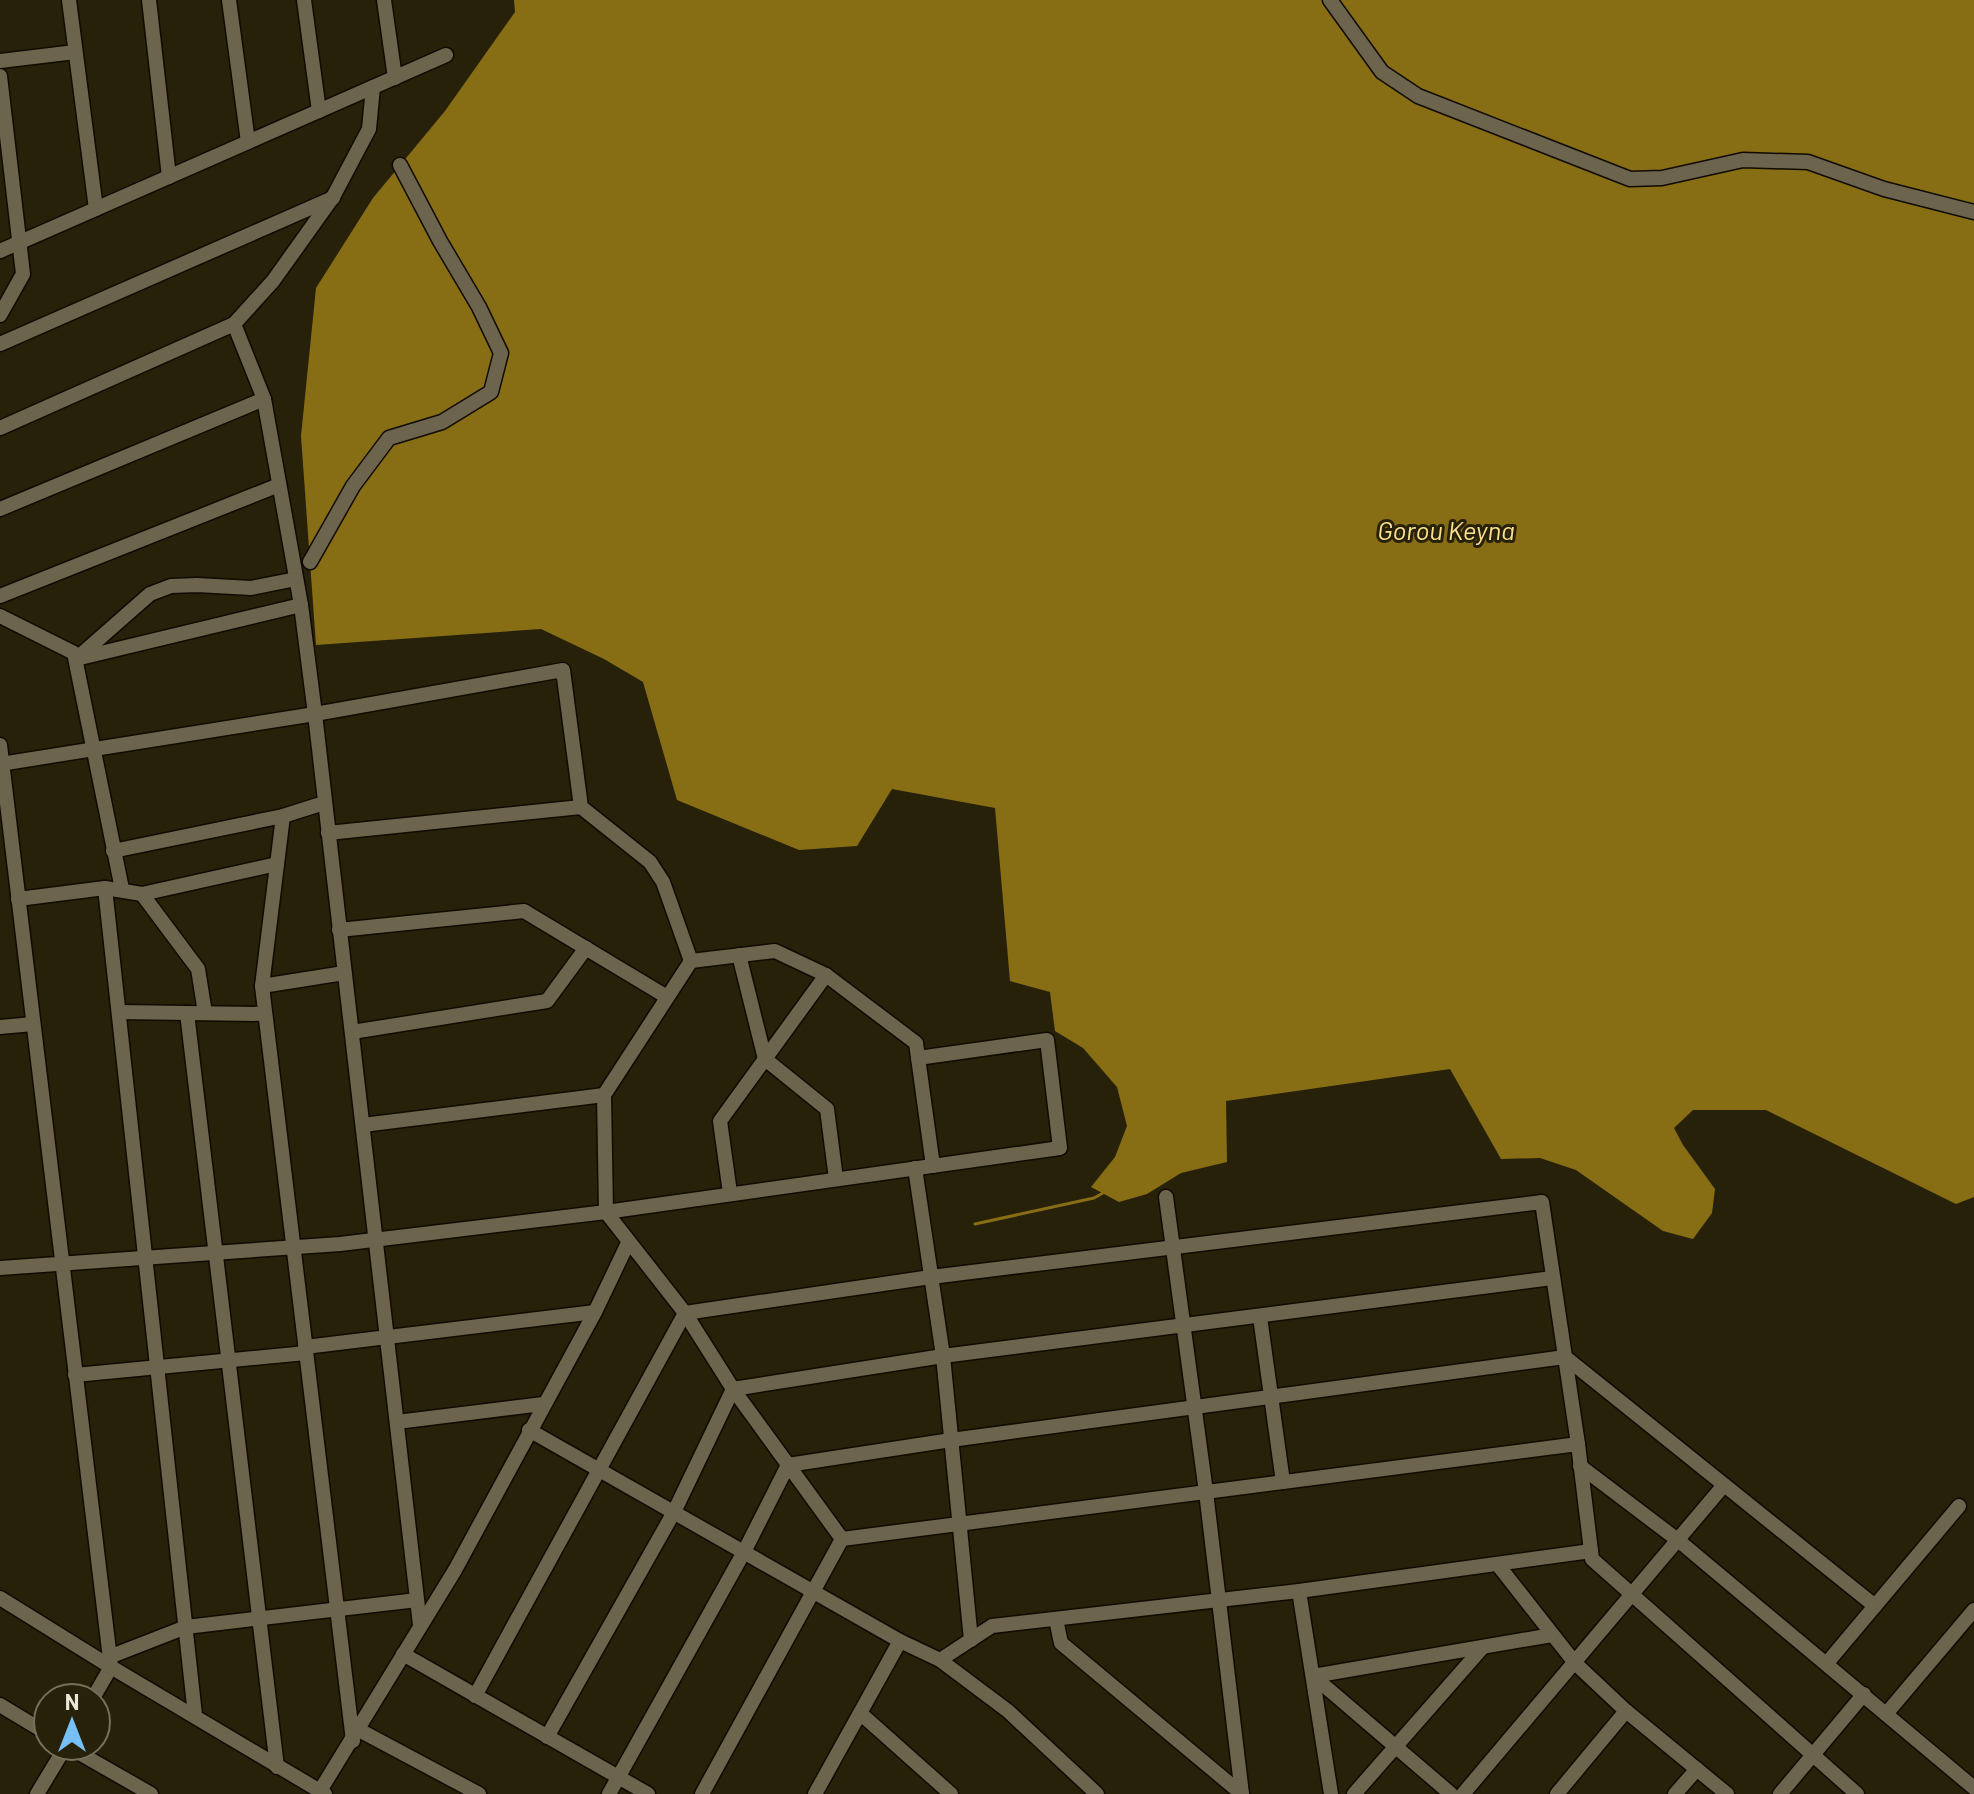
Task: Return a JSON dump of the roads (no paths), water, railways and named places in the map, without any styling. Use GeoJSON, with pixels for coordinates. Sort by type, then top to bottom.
{"type":"FeatureCollection","features":[{"type":"Feature","properties":{"kind":"street"},"geometry":{"type":"LineString","coordinates":[[69,0],[96,209]]}},
{"type":"Feature","properties":{"kind":"street"},"geometry":{"type":"LineString","coordinates":[[149,0],[169,177]]}},
{"type":"Feature","properties":{"kind":"street"},"geometry":{"type":"LineString","coordinates":[[229,0],[248,142]]}},
{"type":"Feature","properties":{"kind":"street"},"geometry":{"type":"LineString","coordinates":[[304,0],[319,111]]}},
{"type":"Feature","properties":{"kind":"street"},"geometry":{"type":"LineString","coordinates":[[384,0],[395,78]]}},
{"type":"Feature","properties":{"kind":"street"},"geometry":{"type":"LineString","coordinates":[[1330,0],[1382,72],[1418,96],[1630,179],[1662,178],[1743,160],[1808,162],[1884,189],[1974,212]]}},
{"type":"Feature","properties":{"kind":"street"},"geometry":{"type":"LineString","coordinates":[[0,61],[75,52]]}},
{"type":"Feature","properties":{"kind":"street"},"geometry":{"type":"LineString","coordinates":[[0,251],[446,55]]}},
{"type":"Feature","properties":{"kind":"street"},"geometry":{"type":"LineString","coordinates":[[0,76],[23,274],[0,315]]}},
{"type":"Feature","properties":{"kind":"street"},"geometry":{"type":"LineString","coordinates":[[0,428],[234,324],[273,281],[333,197],[369,129],[373,87]]}},
{"type":"Feature","properties":{"kind":"street"},"geometry":{"type":"LineString","coordinates":[[310,562],[353,486],[389,438],[442,422],[491,392],[501,353],[400,165]]}},
{"type":"Feature","properties":{"kind":"street"},"geometry":{"type":"LineString","coordinates":[[0,344],[333,197]]}},
{"type":"Feature","properties":{"kind":"street"},"geometry":{"type":"LineString","coordinates":[[234,324],[264,399],[301,605],[420,1625]]}},
{"type":"Feature","properties":{"kind":"street"},"geometry":{"type":"LineString","coordinates":[[0,509],[264,399]]}},
{"type":"Feature","properties":{"kind":"street"},"geometry":{"type":"LineString","coordinates":[[0,596],[279,485]]}},
{"type":"Feature","properties":{"kind":"street"},"geometry":{"type":"LineString","coordinates":[[76,659],[150,594],[171,586],[251,588],[296,579]]}},
{"type":"Feature","properties":{"kind":"street"},"geometry":{"type":"LineString","coordinates":[[76,659],[301,605]]}},
{"type":"Feature","properties":{"kind":"street"},"geometry":{"type":"LineString","coordinates":[[0,616],[74,653],[122,889]]}},
{"type":"Feature","properties":{"kind":"street"},"geometry":{"type":"LineString","coordinates":[[1,764],[315,714],[563,670],[581,807],[650,862],[663,882],[691,961]]}},
{"type":"Feature","properties":{"kind":"street"},"geometry":{"type":"LineString","coordinates":[[0,745],[110,1662],[101,1682]]}},
{"type":"Feature","properties":{"kind":"street"},"geometry":{"type":"LineString","coordinates":[[113,851],[283,816],[324,803]]}},
{"type":"Feature","properties":{"kind":"street"},"geometry":{"type":"LineString","coordinates":[[328,833],[581,807]]}},
{"type":"Feature","properties":{"kind":"street"},"geometry":{"type":"LineString","coordinates":[[283,816],[262,986],[337,1610],[356,1736]]}},
{"type":"Feature","properties":{"kind":"street"},"geometry":{"type":"LineString","coordinates":[[18,899],[105,888],[142,894],[277,864]]}},
{"type":"Feature","properties":{"kind":"street"},"geometry":{"type":"LineString","coordinates":[[105,888],[195,1715]]}},
{"type":"Feature","properties":{"kind":"street"},"geometry":{"type":"LineString","coordinates":[[142,894],[198,969],[205,1013]]}},
{"type":"Feature","properties":{"kind":"street"},"geometry":{"type":"LineString","coordinates":[[339,930],[524,911],[667,997]]}},
{"type":"Feature","properties":{"kind":"street"},"geometry":{"type":"LineString","coordinates":[[352,1032],[547,1001],[586,948]]}},
{"type":"Feature","properties":{"kind":"street"},"geometry":{"type":"LineString","coordinates":[[842,1539],[733,1389],[685,1313],[606,1212],[604,1095],[691,961],[775,951],[826,975],[916,1043],[933,1166]]}},
{"type":"Feature","properties":{"kind":"street"},"geometry":{"type":"LineString","coordinates":[[739,955],[765,1059],[827,1109],[836,1179]]}},
{"type":"Feature","properties":{"kind":"street"},"geometry":{"type":"LineString","coordinates":[[262,986],[344,973]]}},
{"type":"Feature","properties":{"kind":"street"},"geometry":{"type":"LineString","coordinates":[[730,1193],[720,1121],[826,975]]}},
{"type":"Feature","properties":{"kind":"street"},"geometry":{"type":"LineString","coordinates":[[119,1012],[265,1014]]}},
{"type":"Feature","properties":{"kind":"street"},"geometry":{"type":"LineString","coordinates":[[187,1013],[277,1767]]}},
{"type":"Feature","properties":{"kind":"street"},"geometry":{"type":"LineString","coordinates":[[0,1027],[33,1024]]}},
{"type":"Feature","properties":{"kind":"street"},"geometry":{"type":"LineString","coordinates":[[0,1268],[376,1239],[606,1212],[1060,1148],[1047,1040],[918,1058]]}},
{"type":"Feature","properties":{"kind":"street"},"geometry":{"type":"LineString","coordinates":[[363,1125],[604,1095]]}},
{"type":"Feature","properties":{"kind":"street"},"geometry":{"type":"LineString","coordinates":[[915,1168],[943,1356],[971,1640]]}},
{"type":"Feature","properties":{"kind":"street"},"geometry":{"type":"LineString","coordinates":[[1166,1197],[1206,1492],[1242,1794]]}},
{"type":"Feature","properties":{"kind":"street"},"geometry":{"type":"LineString","coordinates":[[685,1313],[931,1277],[1542,1202],[1592,1559],[1857,1794]]}},
{"type":"Feature","properties":{"kind":"street"},"geometry":{"type":"LineString","coordinates":[[0,1590],[0,1598],[110,1662],[321,1793],[455,1570],[595,1312],[628,1243]]}},
{"type":"Feature","properties":{"kind":"street"},"geometry":{"type":"LineString","coordinates":[[733,1389],[943,1356],[1552,1278]]}},
{"type":"Feature","properties":{"kind":"street"},"geometry":{"type":"LineString","coordinates":[[75,1375],[229,1361],[387,1337],[595,1312]]}},
{"type":"Feature","properties":{"kind":"street"},"geometry":{"type":"LineString","coordinates":[[475,1696],[685,1313]]}},
{"type":"Feature","properties":{"kind":"street"},"geometry":{"type":"LineString","coordinates":[[1260,1317],[1283,1482]]}},
{"type":"Feature","properties":{"kind":"street"},"geometry":{"type":"LineString","coordinates":[[788,1465],[1565,1357],[1875,1606]]}},
{"type":"Feature","properties":{"kind":"street"},"geometry":{"type":"LineString","coordinates":[[547,1737],[674,1512],[733,1389]]}},
{"type":"Feature","properties":{"kind":"street"},"geometry":{"type":"LineString","coordinates":[[397,1422],[543,1404]]}},
{"type":"Feature","properties":{"kind":"street"},"geometry":{"type":"LineString","coordinates":[[529,1430],[900,1641],[940,1660],[1008,1711],[1097,1794]]}},
{"type":"Feature","properties":{"kind":"street"},"geometry":{"type":"LineString","coordinates":[[842,1539],[1578,1444]]}},
{"type":"Feature","properties":{"kind":"street"},"geometry":{"type":"LineString","coordinates":[[609,1794],[744,1552],[788,1465]]}},
{"type":"Feature","properties":{"kind":"street"},"geometry":{"type":"LineString","coordinates":[[1580,1466],[1679,1541],[1974,1788]]}},
{"type":"Feature","properties":{"kind":"street"},"geometry":{"type":"LineString","coordinates":[[1463,1794],[1724,1485]]}},
{"type":"Feature","properties":{"kind":"street"},"geometry":{"type":"LineString","coordinates":[[1827,1663],[1959,1506]]}},
{"type":"Feature","properties":{"kind":"street"},"geometry":{"type":"LineString","coordinates":[[702,1794],[842,1539]]}},
{"type":"Feature","properties":{"kind":"street"},"geometry":{"type":"LineString","coordinates":[[940,1660],[992,1626],[1299,1591],[1591,1551]]}},
{"type":"Feature","properties":{"kind":"street"},"geometry":{"type":"LineString","coordinates":[[1498,1565],[1575,1663],[1626,1711],[1727,1794]]}},
{"type":"Feature","properties":{"kind":"street"},"geometry":{"type":"LineString","coordinates":[[1299,1591],[1331,1794]]}},
{"type":"Feature","properties":{"kind":"street"},"geometry":{"type":"LineString","coordinates":[[110,1662],[186,1627],[417,1600]]}},
{"type":"Feature","properties":{"kind":"street"},"geometry":{"type":"LineString","coordinates":[[1886,1714],[1974,1610]]}},
{"type":"Feature","properties":{"kind":"street"},"geometry":{"type":"LineString","coordinates":[[1056,1619],[1061,1643],[1242,1794]]}},
{"type":"Feature","properties":{"kind":"street"},"geometry":{"type":"LineString","coordinates":[[1313,1676],[1552,1635]]}},
{"type":"Feature","properties":{"kind":"street"},"geometry":{"type":"LineString","coordinates":[[815,1794],[900,1641]]}},
{"type":"Feature","properties":{"kind":"street"},"geometry":{"type":"LineString","coordinates":[[1354,1794],[1483,1647]]}},
{"type":"Feature","properties":{"kind":"street"},"geometry":{"type":"LineString","coordinates":[[403,1654],[648,1794]]}},
{"type":"Feature","properties":{"kind":"street"},"geometry":{"type":"LineString","coordinates":[[1313,1676],[1451,1794]]}},
{"type":"Feature","properties":{"kind":"street"},"geometry":{"type":"LineString","coordinates":[[1780,1794],[1864,1694]]}},
{"type":"Feature","properties":{"kind":"street"},"geometry":{"type":"LineString","coordinates":[[0,1705],[32,1724]]}},
{"type":"Feature","properties":{"kind":"street"},"geometry":{"type":"LineString","coordinates":[[1557,1794],[1626,1711]]}},
{"type":"Feature","properties":{"kind":"street"},"geometry":{"type":"LineString","coordinates":[[860,1713],[951,1794]]}},
{"type":"Feature","properties":{"kind":"street"},"geometry":{"type":"LineString","coordinates":[[356,1736],[479,1794]]}},
{"type":"Feature","properties":{"kind":"street"},"geometry":{"type":"LineString","coordinates":[[37,1794],[57,1762]]}},
{"type":"Feature","properties":{"kind":"street"},"geometry":{"type":"LineString","coordinates":[[95,1762],[151,1794]]}},
{"type":"Feature","properties":{"kind":"street"},"geometry":{"type":"LineString","coordinates":[[1675,1794],[1697,1769]]}},
{"type":"Feature","properties":{"kind":"water","name":"Gorou Keyna"},"geometry":{"type":"Polygon","coordinates":[[[514,0],[1974,0],[1974,1197],[1956,1204],[1766,1110],[1693,1110],[1674,1128],[1715,1189],[1712,1213],[1693,1239],[1663,1231],[1576,1170],[1540,1158],[1501,1159],[1450,1069],[1226,1101],[1227,1162],[1181,1173],[1147,1194],[1119,1202],[1091,1187],[1115,1157],[1127,1126],[1117,1087],[1083,1048],[1055,1031],[1050,992],[1010,981],[995,808],[892,789],[857,846],[799,850],[677,800],[643,682],[604,659],[541,629],[316,645],[301,436],[316,288],[373,198],[445,111],[515,12],[514,0]]]}},
{"type":"Feature","properties":{"kind":"waterway"},"geometry":{"type":"LineString","coordinates":[[975,1224],[1094,1198],[1103,1193]]}}]}
